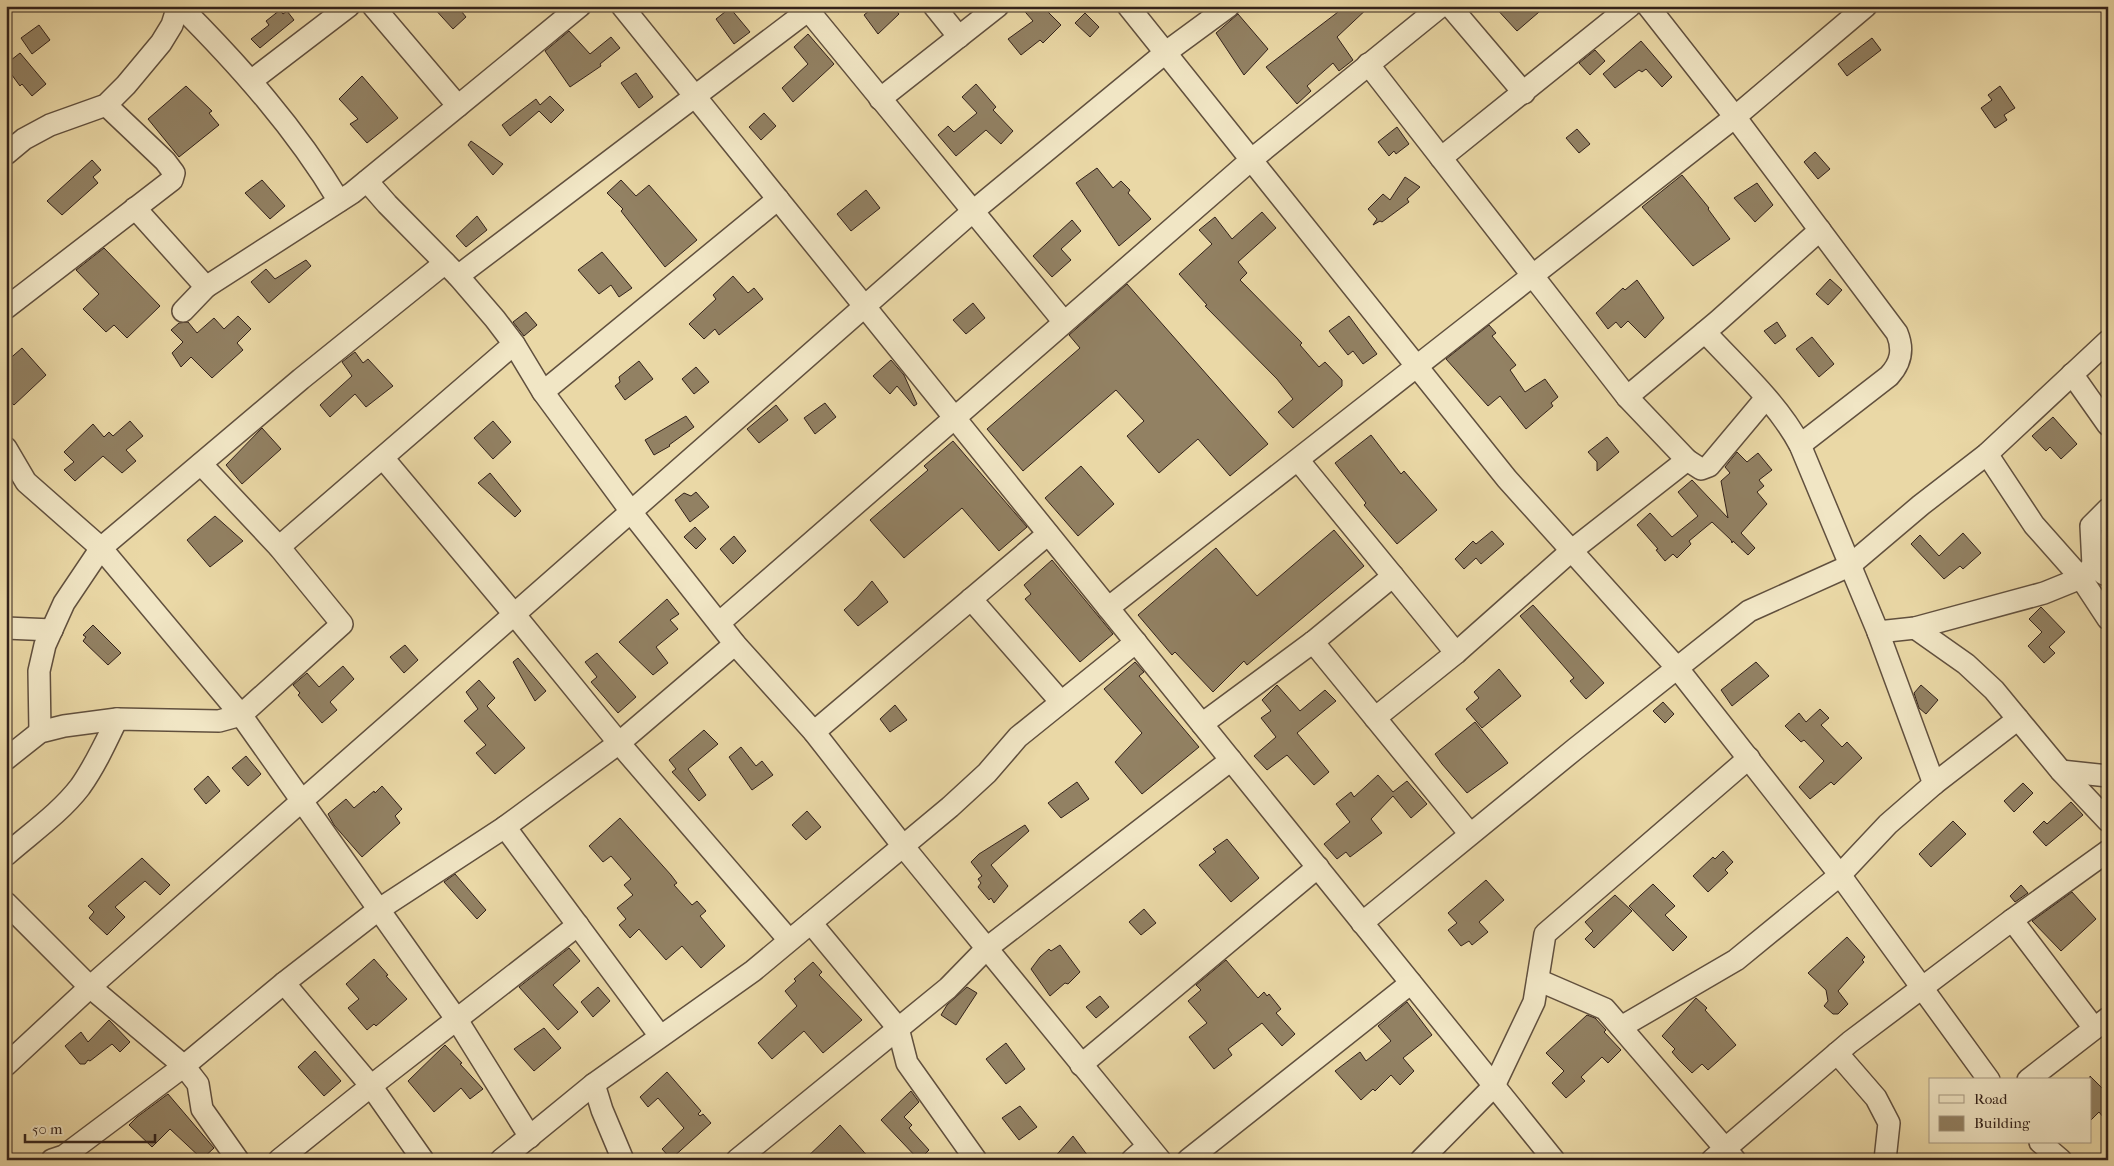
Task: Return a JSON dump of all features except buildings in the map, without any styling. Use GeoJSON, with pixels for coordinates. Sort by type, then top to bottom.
{"type":"FeatureCollection","features":[{"type":"Feature","properties":{"kind":"street"},"geometry":{"type":"LineString","coordinates":[[6,154],[24,139],[50,125],[106,105],[126,85],[161,43],[172,25],[179,6],[251,82],[319,167],[339,201]]}},
{"type":"Feature","properties":{"kind":"street"},"geometry":{"type":"LineString","coordinates":[[251,82],[349,6]]}},
{"type":"Feature","properties":{"kind":"street"},"geometry":{"type":"LineString","coordinates":[[373,6],[458,106]]}},
{"type":"Feature","properties":{"kind":"street"},"geometry":{"type":"LineString","coordinates":[[183,311],[206,287],[367,181],[580,6]]}},
{"type":"Feature","properties":{"kind":"street"},"geometry":{"type":"LineString","coordinates":[[622,6],[1554,1160]]}},
{"type":"Feature","properties":{"kind":"street"},"geometry":{"type":"LineString","coordinates":[[934,6],[959,37]]}},
{"type":"Feature","properties":{"kind":"street"},"geometry":{"type":"LineString","coordinates":[[880,99],[998,6]]}},
{"type":"Feature","properties":{"kind":"street"},"geometry":{"type":"LineString","coordinates":[[1128,6],[1507,479],[1678,669],[1840,875],[1988,1078]]}},
{"type":"Feature","properties":{"kind":"street"},"geometry":{"type":"LineString","coordinates":[[6,1065],[90,987],[972,212],[1165,53],[1229,6]]}},
{"type":"Feature","properties":{"kind":"street"},"geometry":{"type":"LineString","coordinates":[[719,623],[1251,160],[1441,6]]}},
{"type":"Feature","properties":{"kind":"street"},"geometry":{"type":"LineString","coordinates":[[1450,6],[1524,93]]}},
{"type":"Feature","properties":{"kind":"street"},"geometry":{"type":"LineString","coordinates":[[1441,158],[1630,6]]}},
{"type":"Feature","properties":{"kind":"street"},"geometry":{"type":"LineString","coordinates":[[1648,6],[1735,117],[1898,333],[1901,353],[1899,362],[1889,376],[1800,445]]}},
{"type":"Feature","properties":{"kind":"street"},"geometry":{"type":"LineString","coordinates":[[1108,608],[1735,117],[1866,6]]}},
{"type":"Feature","properties":{"kind":"street"},"geometry":{"type":"LineString","coordinates":[[40,732],[39,670],[52,630],[64,603],[101,548],[376,317],[452,270],[695,97],[811,8],[880,99],[1064,322]]}},
{"type":"Feature","properties":{"kind":"street"},"geometry":{"type":"LineString","coordinates":[[1368,64],[1627,397],[1687,460],[1701,469],[1709,466],[1766,398]]}},
{"type":"Feature","properties":{"kind":"street"},"geometry":{"type":"LineString","coordinates":[[6,308],[172,180],[174,173],[165,161],[106,105]]}},
{"type":"Feature","properties":{"kind":"street"},"geometry":{"type":"LineString","coordinates":[[367,181],[452,270],[514,344],[543,392],[631,512],[735,644],[814,732],[903,846],[1154,1153],[1132,1160]]}},
{"type":"Feature","properties":{"kind":"street"},"geometry":{"type":"LineString","coordinates":[[543,392],[778,199]]}},
{"type":"Feature","properties":{"kind":"street"},"geometry":{"type":"LineString","coordinates":[[135,208],[206,287]]}},
{"type":"Feature","properties":{"kind":"street"},"geometry":{"type":"LineString","coordinates":[[1627,397],[1705,332],[1820,230]]}},
{"type":"Feature","properties":{"kind":"street"},"geometry":{"type":"LineString","coordinates":[[1705,332],[1766,398],[1793,432],[1800,445],[1878,632],[1934,784]]}},
{"type":"Feature","properties":{"kind":"street"},"geometry":{"type":"LineString","coordinates":[[1362,923],[1470,834],[1750,611],[1849,566],[1922,504],[1986,454],[2108,341]]}},
{"type":"Feature","properties":{"kind":"street"},"geometry":{"type":"LineString","coordinates":[[278,547],[514,344]]}},
{"type":"Feature","properties":{"kind":"street"},"geometry":{"type":"LineString","coordinates":[[2072,374],[2108,425]]}},
{"type":"Feature","properties":{"kind":"street"},"geometry":{"type":"LineString","coordinates":[[7,453],[33,490],[101,548],[241,715],[457,1020],[530,1137]]}},
{"type":"Feature","properties":{"kind":"street"},"geometry":{"type":"LineString","coordinates":[[1986,454],[2034,525],[2099,574]]}},
{"type":"Feature","properties":{"kind":"street"},"geometry":{"type":"LineString","coordinates":[[383,458],[514,614],[618,743],[789,940]]}},
{"type":"Feature","properties":{"kind":"street"},"geometry":{"type":"LineString","coordinates":[[1298,460],[1456,653]]}},
{"type":"Feature","properties":{"kind":"street"},"geometry":{"type":"LineString","coordinates":[[1375,718],[1456,653],[1571,551],[1687,460]]}},
{"type":"Feature","properties":{"kind":"street"},"geometry":{"type":"LineString","coordinates":[[6,759],[40,732],[64,726],[117,719],[219,721],[241,715],[342,624],[278,547],[201,464]]}},
{"type":"Feature","properties":{"kind":"street"},"geometry":{"type":"LineString","coordinates":[[2108,509],[2092,526],[2108,619]]}},
{"type":"Feature","properties":{"kind":"street"},"geometry":{"type":"LineString","coordinates":[[814,732],[1048,534]]}},
{"type":"Feature","properties":{"kind":"street"},"geometry":{"type":"LineString","coordinates":[[1878,632],[1915,628],[2044,593],[2099,574]]}},
{"type":"Feature","properties":{"kind":"street"},"geometry":{"type":"LineString","coordinates":[[1202,724],[1313,642],[1393,576]]}},
{"type":"Feature","properties":{"kind":"street"},"geometry":{"type":"LineString","coordinates":[[971,599],[1061,702]]}},
{"type":"Feature","properties":{"kind":"street"},"geometry":{"type":"LineString","coordinates":[[6,628],[52,630]]}},
{"type":"Feature","properties":{"kind":"street"},"geometry":{"type":"LineString","coordinates":[[1915,628],[1966,664],[1994,690],[2061,770],[2108,821]]}},
{"type":"Feature","properties":{"kind":"street"},"geometry":{"type":"LineString","coordinates":[[500,1160],[594,1084],[752,971],[811,923],[950,808],[987,773],[1018,737],[1136,642]]}},
{"type":"Feature","properties":{"kind":"street"},"geometry":{"type":"LineString","coordinates":[[1313,642],[1470,834]]}},
{"type":"Feature","properties":{"kind":"street"},"geometry":{"type":"LineString","coordinates":[[52,1160],[64,1156],[184,1066],[378,910],[505,827],[618,743],[735,644]]}},
{"type":"Feature","properties":{"kind":"street"},"geometry":{"type":"LineString","coordinates":[[6,855],[63,806],[80,787],[96,762],[117,719]]}},
{"type":"Feature","properties":{"kind":"street"},"geometry":{"type":"LineString","coordinates":[[1621,1027],[1736,960],[1840,875],[1888,824],[1934,784],[2018,719]]}},
{"type":"Feature","properties":{"kind":"street"},"geometry":{"type":"LineString","coordinates":[[1421,1160],[1494,1086],[1534,1002],[1545,934],[1749,758]]}},
{"type":"Feature","properties":{"kind":"street"},"geometry":{"type":"LineString","coordinates":[[736,1160],[948,988],[987,948],[1231,760]]}},
{"type":"Feature","properties":{"kind":"street"},"geometry":{"type":"LineString","coordinates":[[2061,770],[2108,776]]}},
{"type":"Feature","properties":{"kind":"street"},"geometry":{"type":"LineString","coordinates":[[505,827],[660,1036]]}},
{"type":"Feature","properties":{"kind":"street"},"geometry":{"type":"LineString","coordinates":[[1538,980],[1605,1009],[1724,1156],[1837,1053],[2012,920],[2108,851]]}},
{"type":"Feature","properties":{"kind":"street"},"geometry":{"type":"LineString","coordinates":[[1081,1065],[1318,867]]}},
{"type":"Feature","properties":{"kind":"street"},"geometry":{"type":"LineString","coordinates":[[6,903],[90,987],[184,1066],[198,1084],[202,1109],[238,1160]]}},
{"type":"Feature","properties":{"kind":"street"},"geometry":{"type":"LineString","coordinates":[[2012,920],[2101,1023],[2031,1078]]}},
{"type":"Feature","properties":{"kind":"street"},"geometry":{"type":"LineString","coordinates":[[811,923],[898,1028],[907,1063],[972,1158]]}},
{"type":"Feature","properties":{"kind":"street"},"geometry":{"type":"LineString","coordinates":[[279,1160],[370,1086],[578,925]]}},
{"type":"Feature","properties":{"kind":"street"},"geometry":{"type":"LineString","coordinates":[[1188,1160],[1411,983]]}},
{"type":"Feature","properties":{"kind":"street"},"geometry":{"type":"LineString","coordinates":[[284,984],[370,1086],[423,1160]]}},
{"type":"Feature","properties":{"kind":"street"},"geometry":{"type":"LineString","coordinates":[[1837,1053],[1876,1098],[1889,1123],[1885,1160]]}},
{"type":"Feature","properties":{"kind":"street"},"geometry":{"type":"LineString","coordinates":[[594,1084],[602,1110],[623,1160]]}},
{"type":"Feature","properties":{"kind":"street"},"geometry":{"type":"LineString","coordinates":[[2042,1144],[2061,1160]]}}]}
